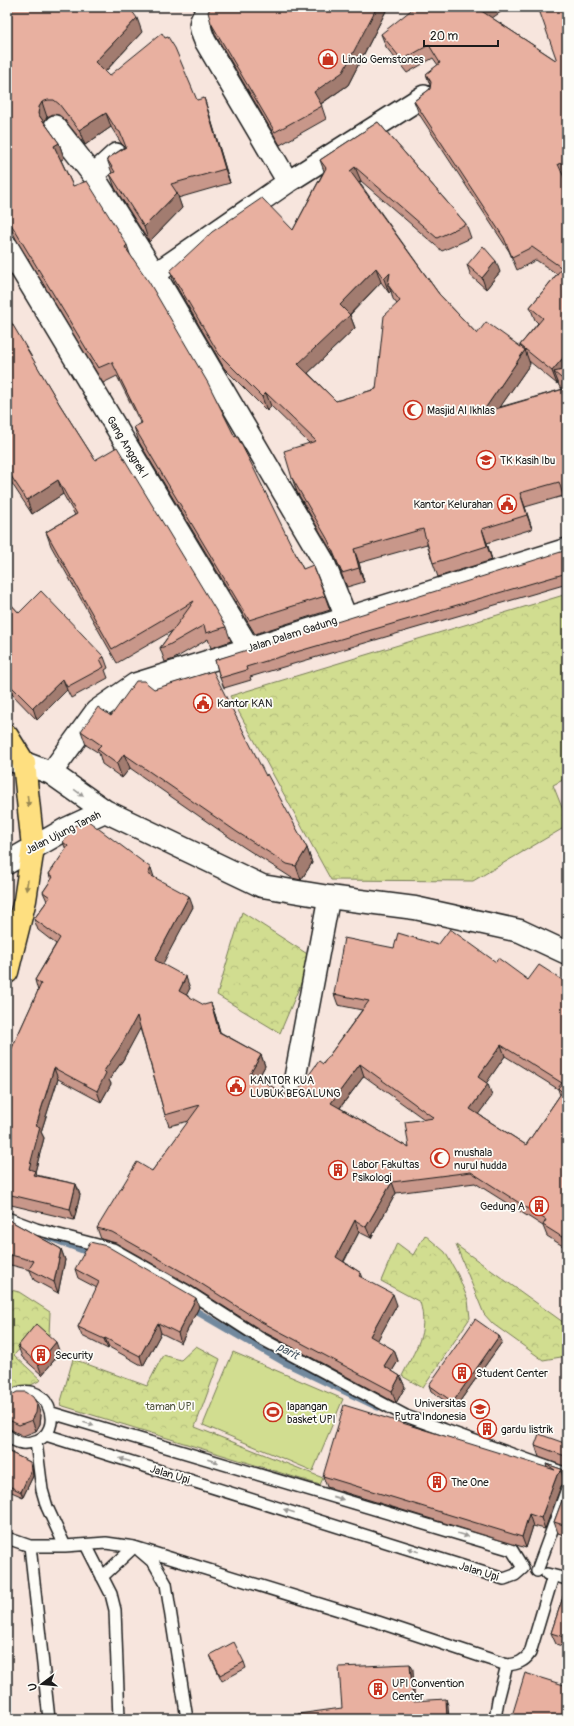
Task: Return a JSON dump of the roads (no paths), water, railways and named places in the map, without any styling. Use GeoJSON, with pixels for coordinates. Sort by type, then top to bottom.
{"type":"FeatureCollection","features":[{"type":"Feature","properties":{"kind":"main road"},"geometry":{"type":"LineString","coordinates":[[7,736],[15,761],[33,847],[25,900],[7,972]]}},
{"type":"Feature","properties":{"kind":"main road","name":"Jalan Ujung Tanah"},"geometry":{"type":"LineString","coordinates":[[15,761],[51,773],[105,811]]}},
{"type":"Feature","properties":{"kind":"main road","name":"Jalan Ujung Tanah"},"geometry":{"type":"LineString","coordinates":[[7,863],[66,829],[105,811]]}},
{"type":"Feature","properties":{"kind":"main road"},"geometry":{"type":"LineString","coordinates":[[105,811],[262,886],[329,897],[416,908],[520,931],[567,953]]}},
{"type":"Feature","properties":{"kind":"street"},"geometry":{"type":"LineString","coordinates":[[210,7],[202,17],[199,28],[204,41],[288,182]]}},
{"type":"Feature","properties":{"kind":"street"},"geometry":{"type":"LineString","coordinates":[[155,274],[288,182],[424,96]]}},
{"type":"Feature","properties":{"kind":"street"},"geometry":{"type":"LineString","coordinates":[[55,126],[93,175],[155,274],[323,560],[346,617]]}},
{"type":"Feature","properties":{"kind":"street"},"geometry":{"type":"LineString","coordinates":[[93,175],[116,154]]}},
{"type":"Feature","properties":{"kind":"street","name":"Gang Anggrek I"},"geometry":{"type":"LineString","coordinates":[[7,246],[249,648]]}},
{"type":"Feature","properties":{"kind":"street","name":"Jalan Dalam Gadung"},"geometry":{"type":"LineString","coordinates":[[51,773],[96,711],[135,684],[567,549]]}},
{"type":"Feature","properties":{"kind":"street"},"geometry":{"type":"LineString","coordinates":[[294,1083],[329,897]]}},
{"type":"Feature","properties":{"kind":"lane"},"geometry":{"type":"LineString","coordinates":[[7,1218],[36,1229],[113,1249],[186,1291],[260,1338],[406,1416],[567,1474]]}},
{"type":"Feature","properties":{"kind":"lane"},"geometry":{"type":"LineString","coordinates":[[7,1399],[15,1393],[27,1391],[38,1394],[47,1402],[52,1413],[51,1424],[46,1435],[36,1442],[24,1444],[13,1440],[7,1435]]}},
{"type":"Feature","properties":{"kind":"lane"},"geometry":{"type":"LineString","coordinates":[[52,1413],[512,1550],[523,1568],[567,1579]]}},
{"type":"Feature","properties":{"kind":"lane","name":"Jalan Upi"},"geometry":{"type":"LineString","coordinates":[[46,1435],[504,1579],[515,1575],[523,1568]]}},
{"type":"Feature","properties":{"kind":"lane"},"geometry":{"type":"LineString","coordinates":[[36,1442],[42,1490],[65,1546]]}},
{"type":"Feature","properties":{"kind":"lane"},"geometry":{"type":"LineString","coordinates":[[537,1571],[567,1490]]}},
{"type":"Feature","properties":{"kind":"lane"},"geometry":{"type":"LineString","coordinates":[[7,1538],[30,1546],[65,1546],[112,1543],[134,1547],[378,1622],[507,1665],[518,1664],[526,1659],[530,1652],[553,1576]]}},
{"type":"Feature","properties":{"kind":"lane"},"geometry":{"type":"LineString","coordinates":[[86,1545],[111,1594],[115,1610],[119,1719]]}},
{"type":"Feature","properties":{"kind":"lane"},"geometry":{"type":"LineString","coordinates":[[30,1546],[49,1719]]}},
{"type":"Feature","properties":{"kind":"lane"},"geometry":{"type":"LineString","coordinates":[[102,1577],[134,1547]]}},
{"type":"Feature","properties":{"kind":"lane"},"geometry":{"type":"LineString","coordinates":[[134,1547],[154,1563],[166,1584],[187,1719]]}},
{"type":"Feature","properties":{"kind":"lane"},"geometry":{"type":"LineString","coordinates":[[495,1719],[507,1665]]}},
{"type":"Feature","properties":{"kind":"waterway","name":"parit"},"geometry":{"type":"LineString","coordinates":[[48,1237],[93,1254]]}},
{"type":"Feature","properties":{"kind":"waterway","name":"parit"},"geometry":{"type":"LineString","coordinates":[[189,1307],[284,1362],[378,1407]]}},
{"type":"Feature","properties":{"kind":"waterway","name":"parit"},"geometry":{"type":"LineString","coordinates":[[413,1423],[451,1439]]}},
{"type":"Feature","properties":{"kind":"place","name":"Lindo Gemstones"},"geometry":{"type":"Point","coordinates":[328,59]}},
{"type":"Feature","properties":{"kind":"place","name":"Masjid Al Ikhlas"},"geometry":{"type":"Point","coordinates":[413,410]}},
{"type":"Feature","properties":{"kind":"place","name":"TK Kasih Ibu"},"geometry":{"type":"Point","coordinates":[486,460]}},
{"type":"Feature","properties":{"kind":"place","name":"Kantor Kelurahan"},"geometry":{"type":"Point","coordinates":[507,504]}},
{"type":"Feature","properties":{"kind":"place","name":"Kantor KAN"},"geometry":{"type":"Point","coordinates":[203,703]}},
{"type":"Feature","properties":{"kind":"place","name":"KANTOR KUA LUBUK BEGALUNG"},"geometry":{"type":"Point","coordinates":[236,1086]}},
{"type":"Feature","properties":{"kind":"place","name":"mushala nurul hudda"},"geometry":{"type":"Point","coordinates":[440,1158]}},
{"type":"Feature","properties":{"kind":"place","name":"Labor Fakultas Psikologi"},"geometry":{"type":"Point","coordinates":[338,1170]}},
{"type":"Feature","properties":{"kind":"place","name":"Gedung A"},"geometry":{"type":"Point","coordinates":[539,1206]}},
{"type":"Feature","properties":{"kind":"place","name":"Security"},"geometry":{"type":"Point","coordinates":[41,1355]}},
{"type":"Feature","properties":{"kind":"place","name":"Student Center"},"geometry":{"type":"Point","coordinates":[462,1373]}},
{"type":"Feature","properties":{"kind":"place","name":"Universitas Putra Indonesia"},"geometry":{"type":"Point","coordinates":[480,1409]}},
{"type":"Feature","properties":{"kind":"place","name":"lapangan basket UPI"},"geometry":{"type":"Point","coordinates":[273,1412]}},
{"type":"Feature","properties":{"kind":"place","name":"gardu listrik"},"geometry":{"type":"Point","coordinates":[487,1429]}},
{"type":"Feature","properties":{"kind":"place","name":"The One"},"geometry":{"type":"Point","coordinates":[437,1482]}},
{"type":"Feature","properties":{"kind":"place","name":"UPI Convention Center"},"geometry":{"type":"Point","coordinates":[378,1689]}},
{"type":"Feature","properties":{"kind":"park label","name":"taman UPI"},"geometry":{"type":"Point","coordinates":[170,1406]}}]}
